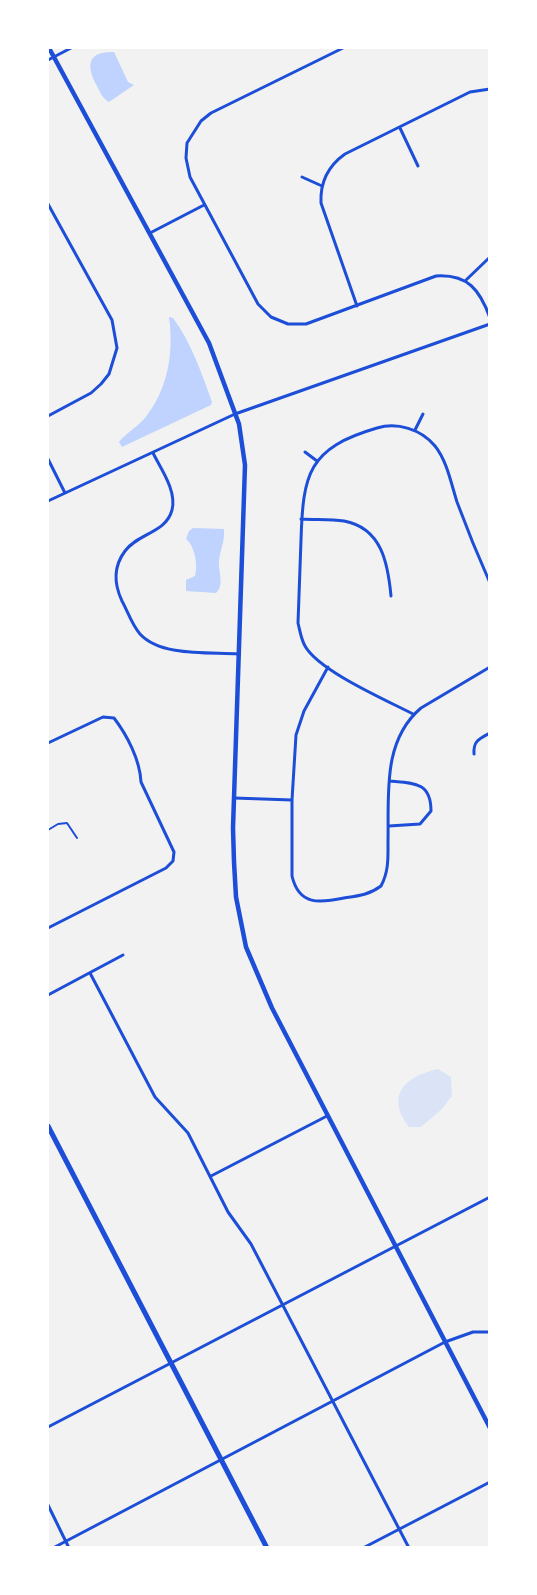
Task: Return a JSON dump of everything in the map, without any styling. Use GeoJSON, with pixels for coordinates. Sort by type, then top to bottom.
{"type":"FeatureCollection","features":[{"type":"Feature","properties":{"kind":"main road"},"geometry":{"type":"LineString","coordinates":[[48,1126],[267,1548]]}},
{"type":"Feature","properties":{"kind":"street"},"geometry":{"type":"LineString","coordinates":[[49,48],[209,343],[239,424],[245,465],[234,798],[236,897],[246,947],[272,1008],[490,1428]]}},
{"type":"Feature","properties":{"kind":"street"},"geometry":{"type":"LineString","coordinates":[[48,60],[71,48]]}},
{"type":"Feature","properties":{"kind":"street"},"geometry":{"type":"LineString","coordinates":[[344,48],[211,113],[201,121],[187,143],[186,158],[190,177],[204,205],[258,304],[271,317],[288,324],[306,324],[436,276],[465,280],[481,296],[490,318]]}},
{"type":"Feature","properties":{"kind":"street"},"geometry":{"type":"LineString","coordinates":[[357,306],[323,212],[321,203],[322,186],[325,176],[337,160],[470,92],[490,89]]}},
{"type":"Feature","properties":{"kind":"street"},"geometry":{"type":"LineString","coordinates":[[400,128],[418,166]]}},
{"type":"Feature","properties":{"kind":"street"},"geometry":{"type":"LineString","coordinates":[[302,178],[322,186]]}},
{"type":"Feature","properties":{"kind":"street"},"geometry":{"type":"LineString","coordinates":[[48,204],[112,320],[117,348],[109,374],[101,384],[91,393],[48,416]]}},
{"type":"Feature","properties":{"kind":"street"},"geometry":{"type":"LineString","coordinates":[[150,233],[204,205]]}},
{"type":"Feature","properties":{"kind":"street"},"geometry":{"type":"LineString","coordinates":[[465,280],[490,257]]}},
{"type":"Feature","properties":{"kind":"street"},"geometry":{"type":"LineString","coordinates":[[48,501],[235,414],[490,324]]}},
{"type":"Feature","properties":{"kind":"street"},"geometry":{"type":"LineString","coordinates":[[416,431],[423,414]]}},
{"type":"Feature","properties":{"kind":"street"},"geometry":{"type":"LineString","coordinates":[[413,714],[328,668],[305,647],[298,623],[301,519],[306,482],[317,461],[338,442],[372,430],[399,426],[416,431],[428,439],[440,454],[476,554],[490,583]]}},
{"type":"Feature","properties":{"kind":"street"},"geometry":{"type":"LineString","coordinates":[[305,452],[317,461]]}},
{"type":"Feature","properties":{"kind":"street"},"geometry":{"type":"LineString","coordinates":[[153,453],[171,490],[173,508],[163,525],[134,541],[124,552],[115,576],[120,596],[137,631],[156,645],[170,650],[238,654]]}},
{"type":"Feature","properties":{"kind":"street"},"geometry":{"type":"LineString","coordinates":[[48,459],[65,493]]}},
{"type":"Feature","properties":{"kind":"street"},"geometry":{"type":"LineString","coordinates":[[301,519],[346,522],[356,525],[372,536],[384,553],[391,596]]}},
{"type":"Feature","properties":{"kind":"street"},"geometry":{"type":"LineString","coordinates":[[328,668],[304,712],[296,735],[292,800],[291,864],[294,885],[307,898],[317,902],[368,894],[381,886],[386,875],[391,763],[396,743],[413,714],[433,699],[490,667]]}},
{"type":"Feature","properties":{"kind":"street"},"geometry":{"type":"LineString","coordinates":[[48,743],[103,717],[114,718],[135,754],[140,770],[141,782],[174,852],[173,861],[166,868],[48,928]]}},
{"type":"Feature","properties":{"kind":"street"},"geometry":{"type":"LineString","coordinates":[[474,754],[473,746],[477,739],[490,733]]}},
{"type":"Feature","properties":{"kind":"street"},"geometry":{"type":"LineString","coordinates":[[388,826],[420,824],[431,811],[431,798],[426,790],[417,784],[390,781]]}},
{"type":"Feature","properties":{"kind":"street"},"geometry":{"type":"LineString","coordinates":[[234,798],[292,800]]}},
{"type":"Feature","properties":{"kind":"street"},"geometry":{"type":"LineString","coordinates":[[48,994],[123,955]]}},
{"type":"Feature","properties":{"kind":"street"},"geometry":{"type":"LineString","coordinates":[[90,973],[155,1097],[188,1134],[228,1212],[251,1244],[409,1548]]}},
{"type":"Feature","properties":{"kind":"street"},"geometry":{"type":"LineString","coordinates":[[211,1176],[327,1116]]}},
{"type":"Feature","properties":{"kind":"street"},"geometry":{"type":"LineString","coordinates":[[48,1427],[490,1197]]}},
{"type":"Feature","properties":{"kind":"street"},"geometry":{"type":"LineString","coordinates":[[53,1548],[445,1342],[473,1332],[490,1332]]}},
{"type":"Feature","properties":{"kind":"street"},"geometry":{"type":"LineString","coordinates":[[363,1548],[490,1482]]}},
{"type":"Feature","properties":{"kind":"street"},"geometry":{"type":"LineString","coordinates":[[48,1505],[69,1548]]}},
{"type":"Feature","properties":{"kind":"lane"},"geometry":{"type":"LineString","coordinates":[[48,830],[58,824],[67,823],[77,838]]}},
{"type":"Feature","properties":{"kind":"shaded area"},"geometry":{"type":"Polygon","coordinates":[[[438,1069],[451,1077],[452,1096],[442,1109],[421,1127],[409,1127],[398,1105],[402,1089],[416,1077],[438,1069]]]}},
{"type":"Feature","properties":{"kind":"water"},"geometry":{"type":"Polygon","coordinates":[[[114,52],[128,82],[134,85],[109,102],[99,91],[93,79],[90,66],[91,61],[98,54],[114,52]]]}},
{"type":"Feature","properties":{"kind":"water"},"geometry":{"type":"Polygon","coordinates":[[[169,317],[173,318],[191,348],[212,402],[211,405],[122,447],[119,442],[144,419],[159,396],[164,383],[171,344],[169,317]]]}},
{"type":"Feature","properties":{"kind":"water"},"geometry":{"type":"Polygon","coordinates":[[[193,528],[224,529],[219,561],[221,582],[216,593],[186,591],[186,580],[195,576],[196,572],[194,551],[186,539],[189,531],[193,528]]]}}]}
